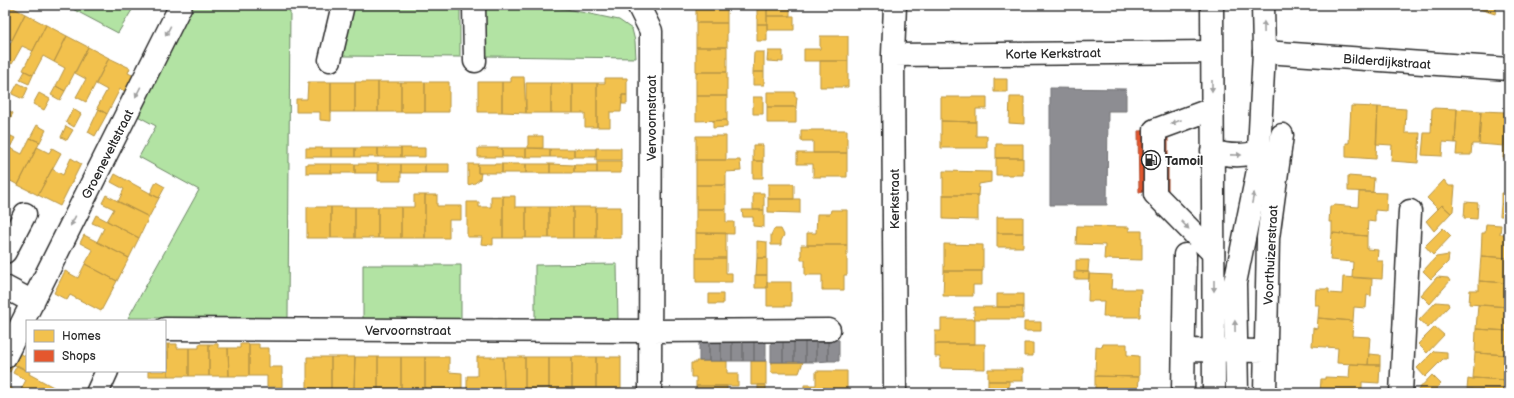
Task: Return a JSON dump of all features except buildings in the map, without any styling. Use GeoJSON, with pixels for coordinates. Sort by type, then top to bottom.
{"type":"FeatureCollection","features":[{"type":"Feature","properties":{"kind":"street","name":"Groeneveltstraat"},"geometry":{"type":"LineString","coordinates":[[5,357],[181,5]]}},
{"type":"Feature","properties":{"kind":"street"},"geometry":{"type":"LineString","coordinates":[[330,60],[343,5]]}},
{"type":"Feature","properties":{"kind":"street"},"geometry":{"type":"LineString","coordinates":[[474,5],[475,61]]}},
{"type":"Feature","properties":{"kind":"street","name":"Vervoornstraat"},"geometry":{"type":"LineString","coordinates":[[638,5],[651,31],[650,393]]}},
{"type":"Feature","properties":{"kind":"street","name":"Kerkstraat"},"geometry":{"type":"LineString","coordinates":[[895,5],[893,55],[895,393]]}},
{"type":"Feature","properties":{"kind":"street"},"geometry":{"type":"LineString","coordinates":[[1212,5],[1214,393]]}},
{"type":"Feature","properties":{"kind":"street","name":"Voorthuizerstraat"},"geometry":{"type":"LineString","coordinates":[[1236,393],[1235,283],[1258,170],[1264,52],[1263,5]]}},
{"type":"Feature","properties":{"kind":"street","name":"Korte Kerkstraat"},"geometry":{"type":"LineString","coordinates":[[893,55],[1212,52]]}},
{"type":"Feature","properties":{"kind":"street","name":"Bilderdijkstraat"},"geometry":{"type":"LineString","coordinates":[[1264,52],[1509,69]]}},
{"type":"Feature","properties":{"kind":"street"},"geometry":{"type":"LineString","coordinates":[[1212,109],[1155,130],[1155,194],[1213,253]]}},
{"type":"Feature","properties":{"kind":"street","name":"Voorthuizerstraat"},"geometry":{"type":"LineString","coordinates":[[1265,393],[1268,238],[1282,135]]}},
{"type":"Feature","properties":{"kind":"street"},"geometry":{"type":"LineString","coordinates":[[1212,151],[1224,155],[1249,155],[1259,151]]}},
{"type":"Feature","properties":{"kind":"street"},"geometry":{"type":"LineString","coordinates":[[1401,393],[1410,211]]}},
{"type":"Feature","properties":{"kind":"street"},"geometry":{"type":"LineString","coordinates":[[5,252],[25,214]]}},
{"type":"Feature","properties":{"kind":"street"},"geometry":{"type":"LineString","coordinates":[[1183,393],[1185,255]]}},
{"type":"Feature","properties":{"kind":"street"},"geometry":{"type":"LineString","coordinates":[[5,287],[33,302]]}},
{"type":"Feature","properties":{"kind":"street","name":"Vervoornstraat"},"geometry":{"type":"LineString","coordinates":[[166,329],[651,331],[829,330]]}},
{"type":"Feature","properties":{"kind":"street"},"geometry":{"type":"LineString","coordinates":[[1184,350],[1266,351]]}},
{"type":"Feature","properties":{"kind":"street"},"geometry":{"type":"LineString","coordinates":[[97,393],[107,372]]}},
{"type":"Feature","properties":{"kind":"green space"},"geometry":{"type":"Polygon","coordinates":[[[65,5],[135,5],[118,33],[65,5]]]}},
{"type":"Feature","properties":{"kind":"green space"},"geometry":{"type":"Polygon","coordinates":[[[189,5],[290,5],[288,318],[128,318],[199,190],[139,157],[156,126],[134,114],[189,5]]]}},
{"type":"Feature","properties":{"kind":"green space"},"geometry":{"type":"Polygon","coordinates":[[[354,5],[460,5],[460,57],[343,56],[354,5]]]}},
{"type":"Feature","properties":{"kind":"green space"},"geometry":{"type":"Polygon","coordinates":[[[483,5],[547,5],[619,20],[632,29],[635,41],[636,58],[485,56],[483,5]]]}},
{"type":"Feature","properties":{"kind":"green space"},"geometry":{"type":"Polygon","coordinates":[[[617,264],[618,322],[535,323],[535,265],[617,264]]]}},
{"type":"Feature","properties":{"kind":"green space"},"geometry":{"type":"Polygon","coordinates":[[[363,265],[461,265],[461,323],[363,324],[363,265]]]}},
{"type":"Feature","properties":{"kind":"place","name":"Tamoil"},"geometry":{"type":"Point","coordinates":[1151,160]}}]}
